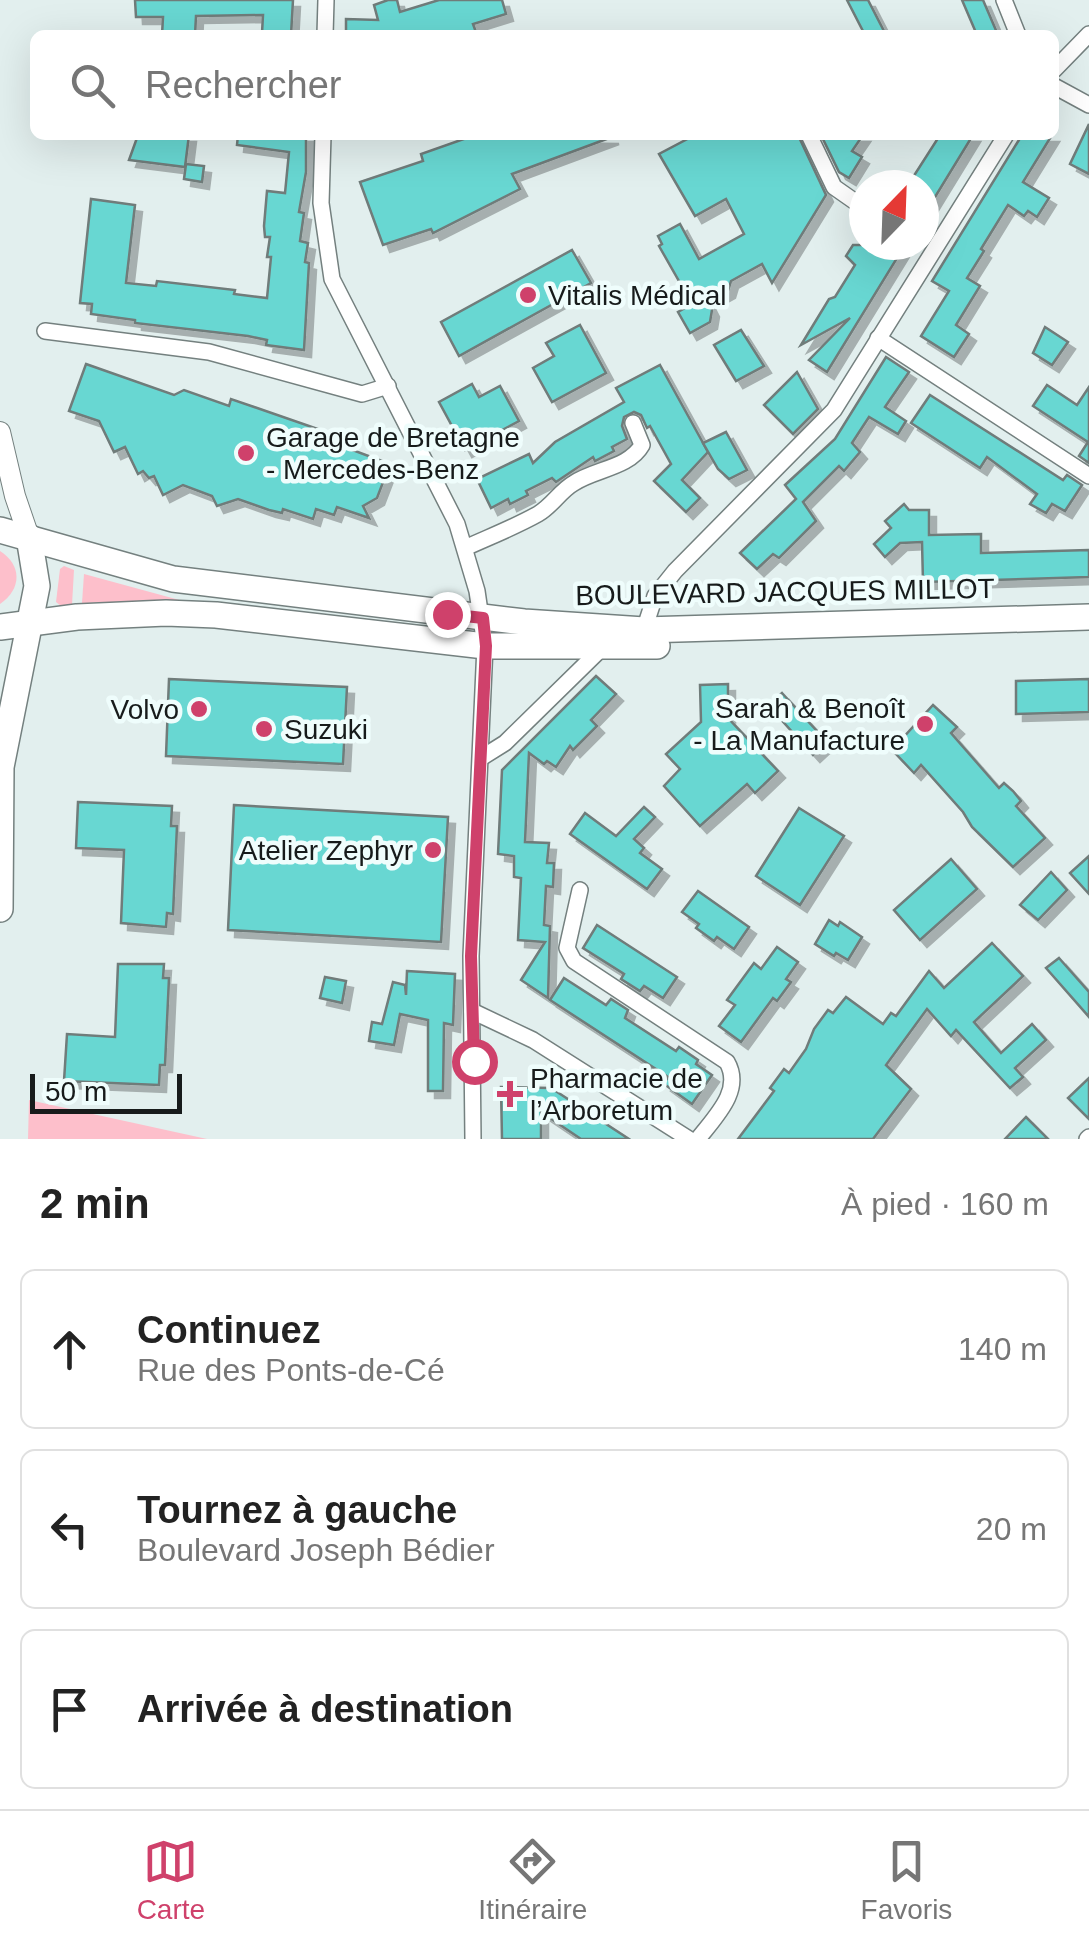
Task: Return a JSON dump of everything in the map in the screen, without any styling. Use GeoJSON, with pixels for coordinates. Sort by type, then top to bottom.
{"type":"FeatureCollection","features":[{"type":"Feature","properties":{"kind":"main road","name":"BOULEVARD JACQUES MILLOT"},"geometry":{"type":"LineString","coordinates":[[0,530],[173,580],[483,618],[644,630],[1089,618]]}},
{"type":"Feature","properties":{"kind":"main road"},"geometry":{"type":"LineString","coordinates":[[0,908],[1,767],[37,586],[29,537]]}},
{"type":"Feature","properties":{"kind":"main road","name":"BOULEVARD JACQUES MILLOT"},"geometry":{"type":"LineString","coordinates":[[0,627],[116,614],[216,615],[486,646],[603,647],[1089,634]]}},
{"type":"Feature","properties":{"kind":"street"},"geometry":{"type":"LineString","coordinates":[[325,30],[327,0]]}},
{"type":"Feature","properties":{"kind":"street"},"geometry":{"type":"LineString","coordinates":[[1004,0],[1016,30]]}},
{"type":"Feature","properties":{"kind":"street"},"geometry":{"type":"LineString","coordinates":[[1059,65],[1089,34]]}},
{"type":"Feature","properties":{"kind":"street"},"geometry":{"type":"LineString","coordinates":[[1059,89],[1089,105]]}},
{"type":"Feature","properties":{"kind":"street"},"geometry":{"type":"LineString","coordinates":[[322,140],[321,202],[332,279],[457,524],[483,618],[486,646],[471,956],[472,1139]]}},
{"type":"Feature","properties":{"kind":"street"},"geometry":{"type":"LineString","coordinates":[[811,140],[834,187],[849,198]]}},
{"type":"Feature","properties":{"kind":"street"},"geometry":{"type":"LineString","coordinates":[[939,232],[1003,140]]}},
{"type":"Feature","properties":{"kind":"street"},"geometry":{"type":"LineString","coordinates":[[644,630],[646,613],[675,571],[834,410],[921,260]]}},
{"type":"Feature","properties":{"kind":"street"},"geometry":{"type":"LineString","coordinates":[[45,331],[209,352],[362,394],[388,386]]}},
{"type":"Feature","properties":{"kind":"street"},"geometry":{"type":"LineString","coordinates":[[878,338],[1089,476]]}},
{"type":"Feature","properties":{"kind":"street"},"geometry":{"type":"LineString","coordinates":[[465,548],[542,512],[571,484],[623,463],[638,452],[642,445],[634,422]]}},
{"type":"Feature","properties":{"kind":"street"},"geometry":{"type":"LineString","coordinates":[[0,432],[29,537]]}},
{"type":"Feature","properties":{"kind":"street"},"geometry":{"type":"LineString","coordinates":[[481,758],[504,743],[603,647]]}},
{"type":"Feature","properties":{"kind":"street"},"geometry":{"type":"LineString","coordinates":[[580,890],[567,948],[574,961],[727,1062],[734,1075],[732,1090],[698,1139]]}},
{"type":"Feature","properties":{"kind":"street"},"geometry":{"type":"LineString","coordinates":[[472,1010],[533,1040],[690,1139]]}},
{"type":"Feature","properties":{"kind":"shaded area"},"geometry":{"type":"Polygon","coordinates":[[[0,551],[12,563],[16,577],[12,591],[0,604],[0,551]]]}},
{"type":"Feature","properties":{"kind":"shaded area"},"geometry":{"type":"Polygon","coordinates":[[[64,566],[74,570],[72,605],[61,606],[56,602],[60,569],[64,566]]]}},
{"type":"Feature","properties":{"kind":"shaded area"},"geometry":{"type":"Polygon","coordinates":[[[84,574],[183,601],[82,603],[84,574]]]}},
{"type":"Feature","properties":{"kind":"shaded area"},"geometry":{"type":"Polygon","coordinates":[[[29,1100],[207,1139],[28,1139],[29,1100]]]}},
{"type":"Feature","properties":{"kind":"building"},"geometry":{"type":"Polygon","coordinates":[[[135,0],[293,0],[291,30],[262,30],[263,15],[196,16],[195,30],[162,30],[163,17],[136,17],[135,0]]]}},
{"type":"Feature","properties":{"kind":"building"},"geometry":{"type":"Polygon","coordinates":[[[397,0],[400,12],[439,0],[502,0],[506,14],[473,24],[475,30],[346,30],[346,19],[378,20],[374,5],[397,0]]]}},
{"type":"Feature","properties":{"kind":"building"},"geometry":{"type":"Polygon","coordinates":[[[847,0],[868,0],[883,30],[862,30],[847,0]]]}},
{"type":"Feature","properties":{"kind":"building"},"geometry":{"type":"Polygon","coordinates":[[[962,0],[983,0],[996,30],[975,30],[962,0]]]}},
{"type":"Feature","properties":{"kind":"building"},"geometry":{"type":"Polygon","coordinates":[[[1089,124],[1089,174],[1070,164],[1089,124]]]}},
{"type":"Feature","properties":{"kind":"building"},"geometry":{"type":"Polygon","coordinates":[[[136,140],[188,140],[185,167],[129,160],[136,140]]]}},
{"type":"Feature","properties":{"kind":"building"},"geometry":{"type":"Polygon","coordinates":[[[238,140],[306,140],[306,172],[299,212],[304,213],[300,241],[308,243],[305,262],[309,263],[304,350],[266,345],[267,340],[248,336],[91,314],[92,304],[80,303],[91,199],[135,205],[126,283],[156,286],[157,281],[235,290],[234,294],[267,298],[271,257],[267,257],[270,237],[265,237],[264,226],[267,191],[285,193],[289,152],[237,145],[238,140]]]}},
{"type":"Feature","properties":{"kind":"building"},"geometry":{"type":"Polygon","coordinates":[[[461,140],[604,140],[512,174],[520,189],[433,233],[431,229],[383,245],[360,182],[423,161],[421,154],[461,140]]]}},
{"type":"Feature","properties":{"kind":"building"},"geometry":{"type":"Polygon","coordinates":[[[686,140],[800,140],[826,195],[772,283],[762,264],[731,281],[728,291],[708,302],[712,310],[710,322],[690,333],[678,312],[692,304],[659,246],[662,244],[658,236],[680,224],[699,259],[744,234],[726,199],[695,216],[659,154],[686,140]]]}},
{"type":"Feature","properties":{"kind":"building"},"geometry":{"type":"Polygon","coordinates":[[[823,140],[860,140],[852,151],[862,157],[854,170],[849,170],[849,178],[839,172],[823,140]]]}},
{"type":"Feature","properties":{"kind":"building"},"geometry":{"type":"Polygon","coordinates":[[[937,140],[970,140],[939,191],[939,170],[918,170],[937,140]]]}},
{"type":"Feature","properties":{"kind":"building"},"geometry":{"type":"Polygon","coordinates":[[[1019,140],[1049,140],[1023,182],[1049,198],[1037,217],[1028,211],[1024,216],[1008,205],[981,249],[984,251],[967,278],[980,286],[956,325],[969,334],[954,357],[921,336],[949,291],[932,281],[1019,140]]]}},
{"type":"Feature","properties":{"kind":"building"},"geometry":{"type":"Polygon","coordinates":[[[186,164],[204,166],[202,182],[184,179],[186,164]]]}},
{"type":"Feature","properties":{"kind":"building"},"geometry":{"type":"Polygon","coordinates":[[[572,250],[591,283],[459,356],[441,322],[572,250]]]}},
{"type":"Feature","properties":{"kind":"building"},"geometry":{"type":"Polygon","coordinates":[[[850,260],[896,260],[827,372],[809,360],[850,318],[801,345],[855,265],[850,260]]]}},
{"type":"Feature","properties":{"kind":"building"},"geometry":{"type":"Polygon","coordinates":[[[580,325],[606,373],[552,402],[533,368],[554,356],[546,343],[580,325]]]}},
{"type":"Feature","properties":{"kind":"building"},"geometry":{"type":"Polygon","coordinates":[[[1045,327],[1068,342],[1052,365],[1033,353],[1045,327]]]}},
{"type":"Feature","properties":{"kind":"building"},"geometry":{"type":"Polygon","coordinates":[[[741,330],[764,366],[736,381],[714,345],[741,330]]]}},
{"type":"Feature","properties":{"kind":"building"},"geometry":{"type":"Polygon","coordinates":[[[886,357],[909,372],[885,407],[906,421],[898,434],[869,417],[852,443],[860,452],[844,471],[839,466],[803,502],[816,521],[779,558],[773,554],[757,569],[740,553],[796,499],[785,485],[835,439],[886,357]]]}},
{"type":"Feature","properties":{"kind":"building"},"geometry":{"type":"Polygon","coordinates":[[[86,364],[174,395],[184,390],[229,406],[231,399],[341,437],[339,445],[390,464],[377,498],[363,506],[369,518],[337,507],[334,515],[316,509],[313,519],[238,499],[217,506],[212,496],[183,485],[163,495],[154,476],[149,478],[143,471],[138,474],[125,447],[114,452],[99,421],[69,411],[86,364]]]}},
{"type":"Feature","properties":{"kind":"building"},"geometry":{"type":"Polygon","coordinates":[[[660,365],[708,452],[682,480],[700,498],[686,512],[654,481],[671,464],[650,426],[647,428],[641,415],[634,412],[624,417],[622,426],[627,439],[612,447],[614,451],[595,461],[593,457],[556,482],[552,478],[526,491],[528,495],[510,504],[508,499],[491,508],[477,479],[529,454],[533,463],[555,442],[624,402],[616,388],[660,365]]]}},
{"type":"Feature","properties":{"kind":"building"},"geometry":{"type":"Polygon","coordinates":[[[797,372],[818,409],[793,434],[764,405],[797,372]]]}},
{"type":"Feature","properties":{"kind":"building"},"geometry":{"type":"Polygon","coordinates":[[[472,384],[479,397],[500,386],[519,421],[465,450],[439,402],[472,384]]]}},
{"type":"Feature","properties":{"kind":"building"},"geometry":{"type":"Polygon","coordinates":[[[1047,385],[1077,405],[1089,387],[1089,463],[1079,456],[1088,442],[1033,406],[1047,385]]]}},
{"type":"Feature","properties":{"kind":"building"},"geometry":{"type":"Polygon","coordinates":[[[930,395],[1063,480],[1067,475],[1082,485],[1065,511],[1052,504],[1046,513],[1030,504],[1037,494],[987,457],[980,468],[911,423],[930,395]]]}},
{"type":"Feature","properties":{"kind":"building"},"geometry":{"type":"Polygon","coordinates":[[[726,432],[747,470],[729,479],[718,469],[703,443],[726,432]]]}},
{"type":"Feature","properties":{"kind":"building"},"geometry":{"type":"Polygon","coordinates":[[[904,504],[909,510],[929,510],[929,535],[981,534],[981,553],[1089,550],[1089,577],[923,582],[922,542],[900,543],[885,557],[874,544],[891,528],[885,521],[904,504]]]}},
{"type":"Feature","properties":{"kind":"building"},"geometry":{"type":"Polygon","coordinates":[[[596,676],[616,694],[591,720],[597,726],[573,750],[570,746],[556,767],[529,753],[525,842],[549,843],[547,863],[554,863],[553,887],[546,886],[544,925],[550,926],[548,998],[521,980],[545,942],[518,940],[521,878],[514,877],[514,856],[498,854],[502,770],[596,676]]]}},
{"type":"Feature","properties":{"kind":"building"},"geometry":{"type":"Polygon","coordinates":[[[169,679],[347,687],[343,764],[166,756],[169,679]]]}},
{"type":"Feature","properties":{"kind":"building"},"geometry":{"type":"Polygon","coordinates":[[[1089,679],[1089,712],[1016,714],[1016,681],[1089,679]]]}},
{"type":"Feature","properties":{"kind":"building"},"geometry":{"type":"Polygon","coordinates":[[[728,684],[728,718],[778,771],[755,793],[747,784],[700,826],[664,786],[680,769],[666,754],[701,722],[700,685],[728,684]]]}},
{"type":"Feature","properties":{"kind":"building"},"geometry":{"type":"Polygon","coordinates":[[[782,693],[827,742],[813,755],[768,705],[782,693]]]}},
{"type":"Feature","properties":{"kind":"building"},"geometry":{"type":"Polygon","coordinates":[[[933,705],[957,727],[951,733],[999,788],[1004,783],[1013,791],[1021,801],[1016,806],[1045,838],[1013,867],[972,827],[921,765],[914,773],[895,753],[904,743],[901,740],[933,705]]]}},
{"type":"Feature","properties":{"kind":"building"},"geometry":{"type":"Polygon","coordinates":[[[78,802],[172,806],[171,826],[177,826],[173,914],[167,913],[166,927],[121,923],[124,850],[76,848],[78,802]]]}},
{"type":"Feature","properties":{"kind":"building"},"geometry":{"type":"Polygon","coordinates":[[[234,805],[448,817],[441,942],[228,930],[234,805]]]}},
{"type":"Feature","properties":{"kind":"building"},"geometry":{"type":"Polygon","coordinates":[[[644,807],[655,817],[634,839],[644,848],[640,853],[662,869],[647,889],[570,834],[585,813],[616,836],[644,807]]]}},
{"type":"Feature","properties":{"kind":"building"},"geometry":{"type":"Polygon","coordinates":[[[799,808],[844,836],[800,905],[756,876],[799,808]]]}},
{"type":"Feature","properties":{"kind":"building"},"geometry":{"type":"Polygon","coordinates":[[[1089,856],[1089,894],[1070,873],[1089,856]]]}},
{"type":"Feature","properties":{"kind":"building"},"geometry":{"type":"Polygon","coordinates":[[[951,859],[977,889],[920,940],[894,910],[951,859]]]}},
{"type":"Feature","properties":{"kind":"building"},"geometry":{"type":"Polygon","coordinates":[[[1051,872],[1067,890],[1038,920],[1020,905],[1051,872]]]}},
{"type":"Feature","properties":{"kind":"building"},"geometry":{"type":"Polygon","coordinates":[[[698,891],[749,927],[734,949],[717,937],[714,941],[682,912],[698,891]]]}},
{"type":"Feature","properties":{"kind":"building"},"geometry":{"type":"Polygon","coordinates":[[[829,920],[838,926],[840,922],[862,937],[848,960],[815,944],[829,920]]]}},
{"type":"Feature","properties":{"kind":"building"},"geometry":{"type":"Polygon","coordinates":[[[597,925],[677,977],[663,998],[644,986],[640,991],[621,979],[624,974],[583,948],[597,925]]]}},
{"type":"Feature","properties":{"kind":"building"},"geometry":{"type":"Polygon","coordinates":[[[992,943],[1023,976],[974,1022],[1001,1053],[1032,1024],[1046,1040],[1015,1068],[1023,1077],[1010,1088],[956,1030],[951,1036],[927,1009],[886,1065],[911,1089],[873,1139],[738,1139],[774,1091],[770,1088],[784,1069],[789,1073],[806,1049],[828,1010],[833,1013],[846,997],[883,1024],[891,1013],[896,1016],[929,971],[944,988],[992,943]]]}},
{"type":"Feature","properties":{"kind":"building"},"geometry":{"type":"Polygon","coordinates":[[[777,947],[798,962],[786,979],[791,982],[777,1001],[773,998],[741,1042],[719,1026],[735,1005],[727,1000],[754,963],[761,969],[777,947]]]}},
{"type":"Feature","properties":{"kind":"building"},"geometry":{"type":"Polygon","coordinates":[[[1059,958],[1089,992],[1089,1017],[1046,968],[1059,958]]]}},
{"type":"Feature","properties":{"kind":"building"},"geometry":{"type":"Polygon","coordinates":[[[118,964],[164,964],[163,978],[169,978],[165,1065],[160,1065],[159,1085],[64,1081],[67,1034],[115,1037],[118,964]]]}},
{"type":"Feature","properties":{"kind":"building"},"geometry":{"type":"Polygon","coordinates":[[[407,971],[455,974],[453,1025],[444,1023],[443,1091],[428,1091],[428,1020],[400,1014],[394,1045],[369,1041],[372,1022],[382,1024],[393,982],[405,985],[406,995],[407,971]]]}},
{"type":"Feature","properties":{"kind":"building"},"geometry":{"type":"Polygon","coordinates":[[[325,977],[346,981],[342,1003],[320,998],[325,977]]]}},
{"type":"Feature","properties":{"kind":"building"},"geometry":{"type":"Polygon","coordinates":[[[564,978],[606,1005],[611,999],[628,1010],[625,1018],[676,1051],[679,1047],[698,1060],[696,1064],[712,1075],[692,1104],[664,1084],[668,1077],[550,1000],[564,978]]]}},
{"type":"Feature","properties":{"kind":"building"},"geometry":{"type":"Polygon","coordinates":[[[1089,1078],[1089,1119],[1068,1098],[1089,1078]]]}},
{"type":"Feature","properties":{"kind":"building"},"geometry":{"type":"Polygon","coordinates":[[[501,1087],[551,1088],[629,1139],[581,1139],[541,1112],[541,1139],[502,1139],[501,1087]]]}},
{"type":"Feature","properties":{"kind":"building"},"geometry":{"type":"Polygon","coordinates":[[[1026,1117],[1048,1139],[1005,1139],[1026,1117]]]}},
{"type":"Feature","properties":{"kind":"place","name":"Vitalis Médical"},"geometry":{"type":"Point","coordinates":[528,295]}},
{"type":"Feature","properties":{"kind":"place","name":"Garage de Bretagne - Mercedes-Benz"},"geometry":{"type":"Point","coordinates":[246,453]}},
{"type":"Feature","properties":{"kind":"place","name":"Volvo"},"geometry":{"type":"Point","coordinates":[199,709]}},
{"type":"Feature","properties":{"kind":"place","name":"Sarah & Benoît - La Manufacture"},"geometry":{"type":"Point","coordinates":[925,724]}},
{"type":"Feature","properties":{"kind":"place","name":"Suzuki"},"geometry":{"type":"Point","coordinates":[264,729]}},
{"type":"Feature","properties":{"kind":"place","name":"Atelier Zephyr"},"geometry":{"type":"Point","coordinates":[433,850]}},
{"type":"Feature","properties":{"kind":"place","name":"Pharmacie de l’Arboretum"},"geometry":{"type":"Point","coordinates":[510,1094]}},
{"type":"Feature","properties":{"kind":"route"},"geometry":{"type":"LineString","coordinates":[[447,614],[483,618],[486,646],[471,956],[474,1061]]}}]}
